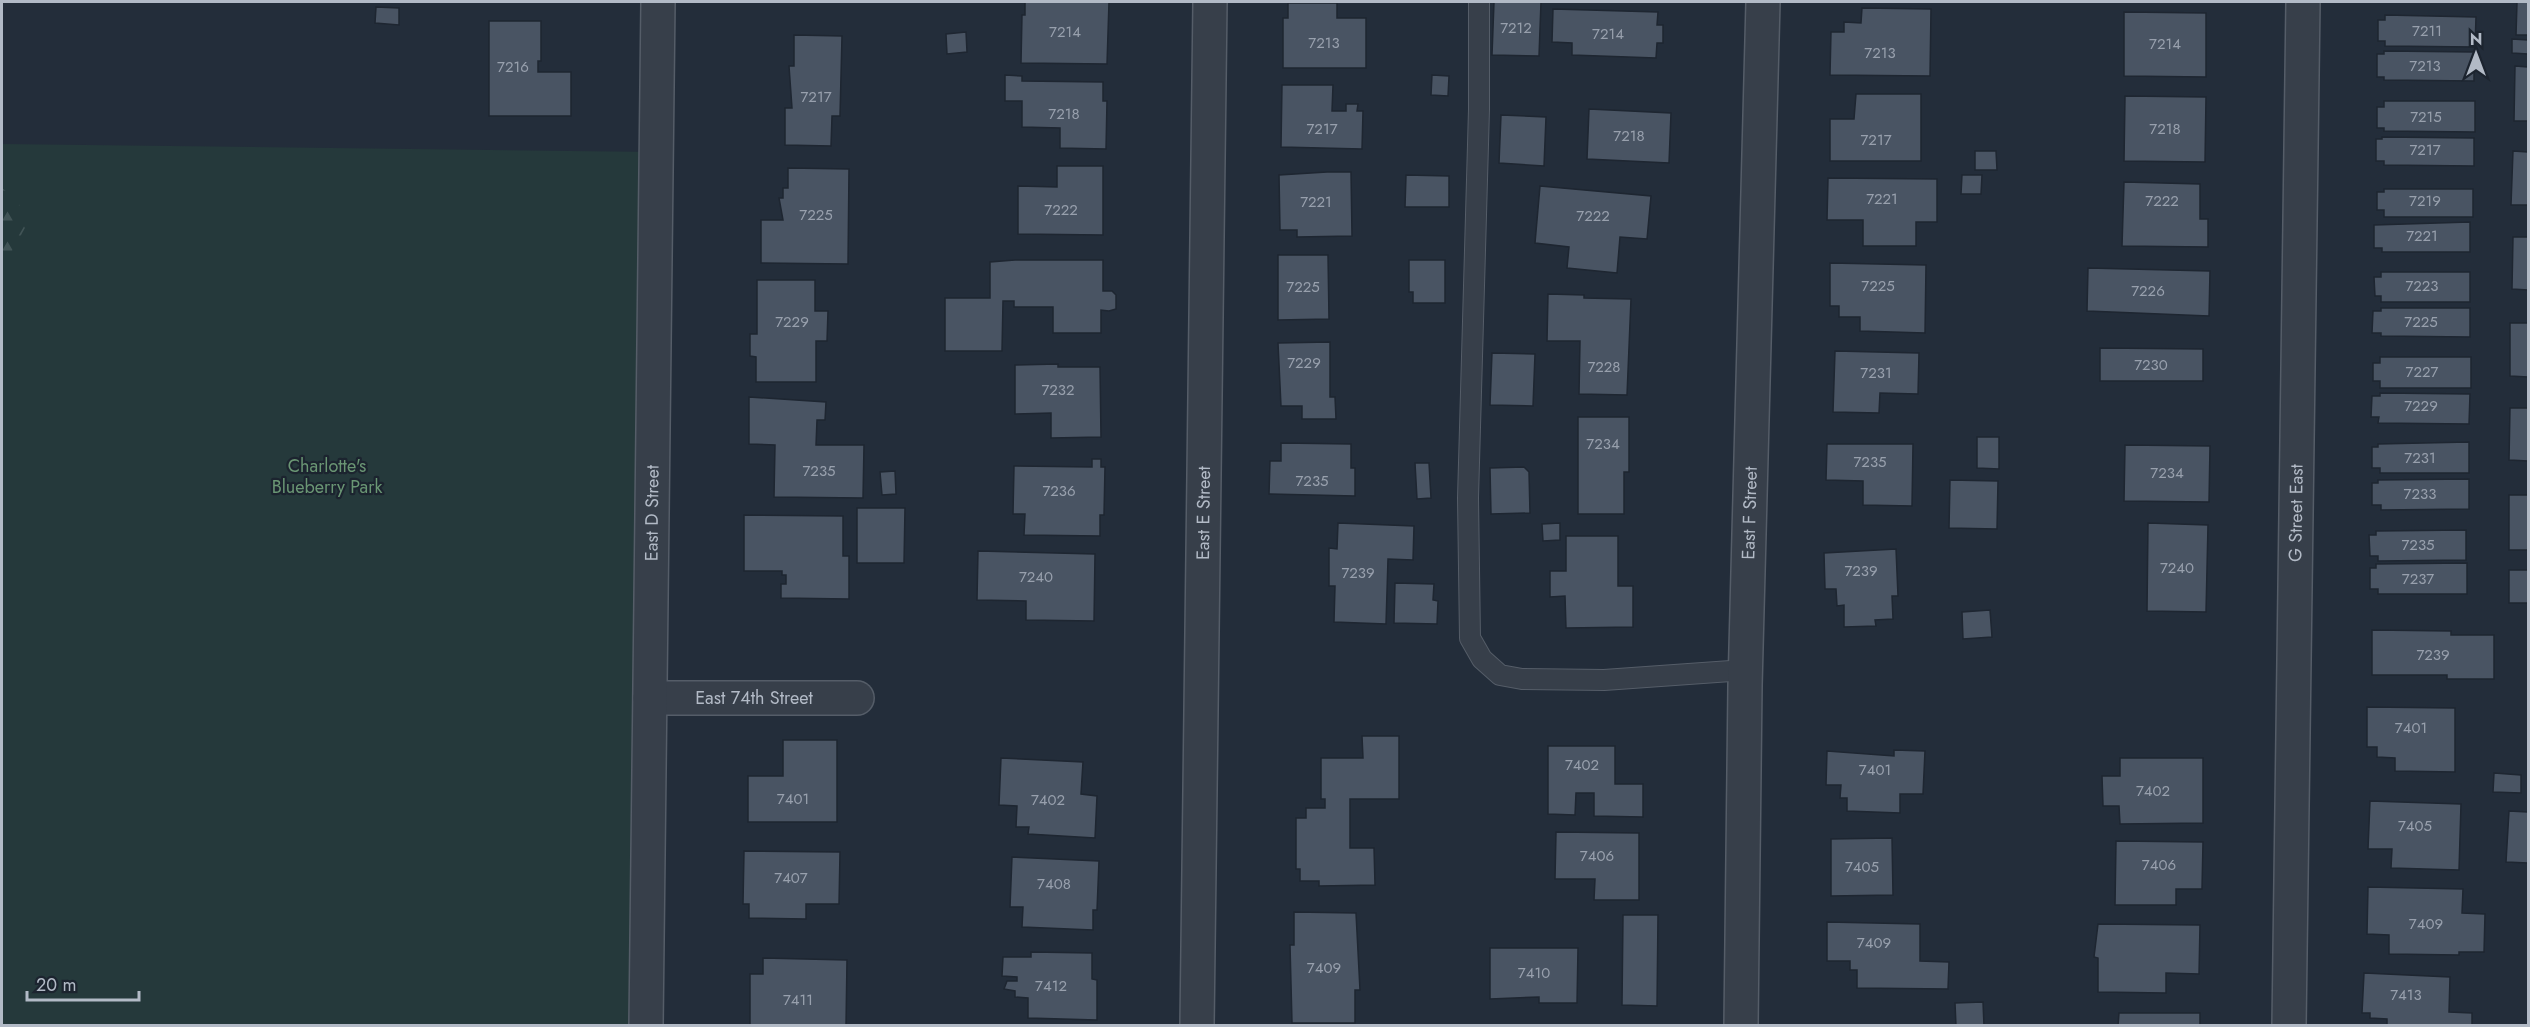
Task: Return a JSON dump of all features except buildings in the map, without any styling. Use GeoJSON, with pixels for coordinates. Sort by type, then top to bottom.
{"type":"FeatureCollection","features":[{"type":"Feature","properties":{"kind":"street","name":"East D Street"},"geometry":{"type":"LineString","coordinates":[[646,1026],[658,2]]}},
{"type":"Feature","properties":{"kind":"street","name":"East E Street"},"geometry":{"type":"LineString","coordinates":[[1197,1026],[1210,2]]}},
{"type":"Feature","properties":{"kind":"street","name":"East F Street"},"geometry":{"type":"LineString","coordinates":[[1741,1026],[1745,670],[1763,2]]}},
{"type":"Feature","properties":{"kind":"street","name":"G Street East"},"geometry":{"type":"LineString","coordinates":[[2289,1026],[2303,2]]}},
{"type":"Feature","properties":{"kind":"street","name":"East 74th Street"},"geometry":{"type":"LineString","coordinates":[[650,698],[857,698]]}},
{"type":"Feature","properties":{"kind":"lane"},"geometry":{"type":"LineString","coordinates":[[1479,2],[1479,109],[1468,498],[1470,638],[1482,659],[1500,675],[1522,678],[1604,680],[1745,670]]}},
{"type":"Feature","properties":{"kind":"green space","name":"Charlotte's Blueberry Park"},"geometry":{"type":"Polygon","coordinates":[[[2,144],[656,152],[646,1025],[2,1026],[2,144]]]}},
{"type":"Feature","properties":{"kind":"green space"},"geometry":{"type":"Polygon","coordinates":[[[2,188],[18,201],[26,226],[2,269],[2,188]]]}}]}
